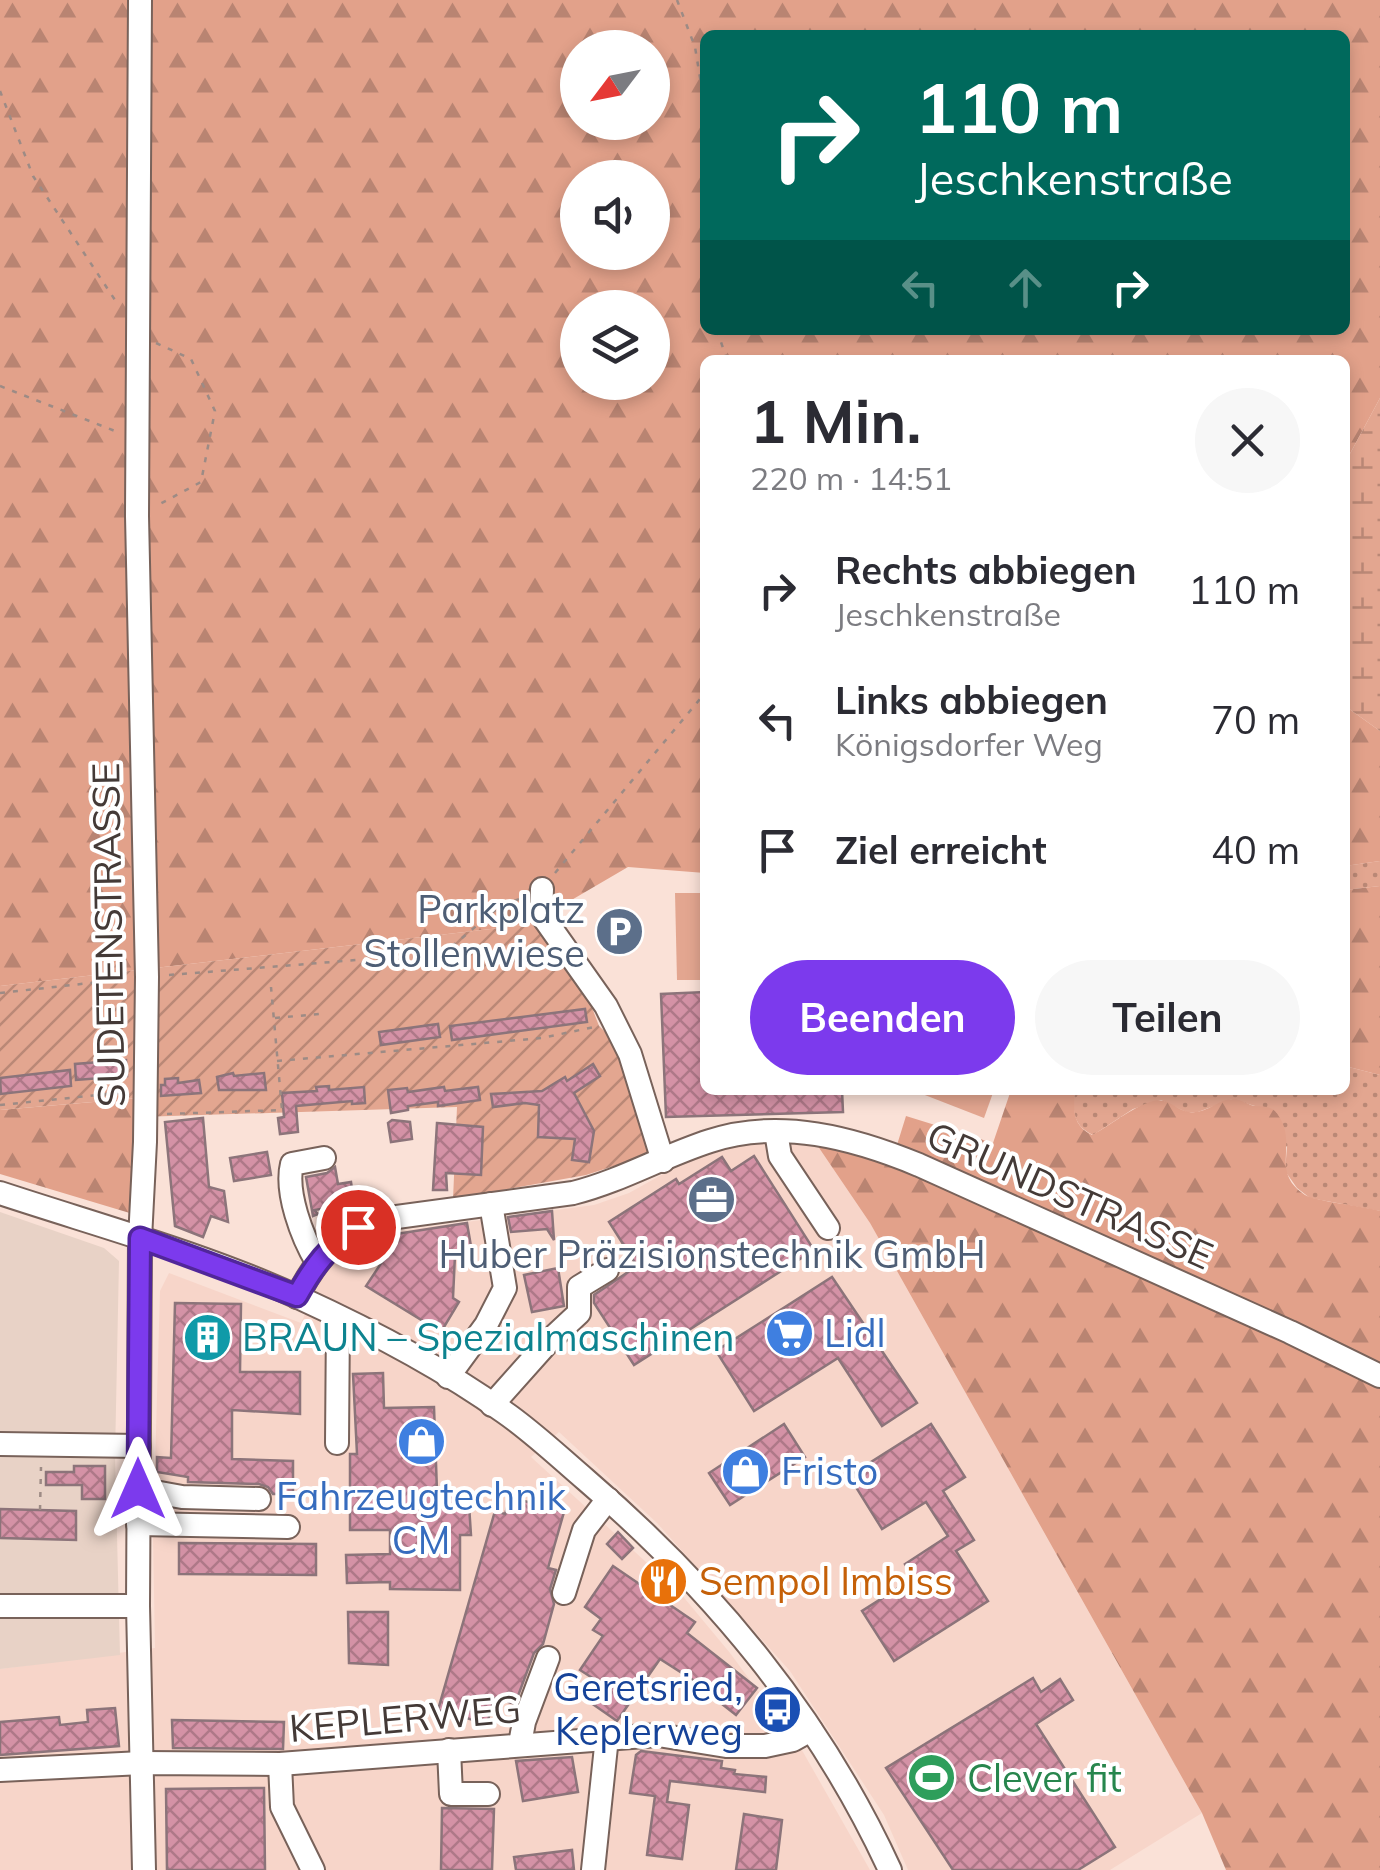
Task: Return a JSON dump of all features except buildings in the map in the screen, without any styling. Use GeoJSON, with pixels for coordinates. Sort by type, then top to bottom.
{"type":"FeatureCollection","features":[{"type":"Feature","properties":{"kind":"street","name":"SUDETENSTRASSE"},"geometry":{"type":"LineString","coordinates":[[140,0],[137,440],[147,977],[140,1238],[138,1606],[144,1870]]}},
{"type":"Feature","properties":{"kind":"street"},"geometry":{"type":"LineString","coordinates":[[542,890],[541,914],[630,1054],[663,1161]]}},
{"type":"Feature","properties":{"kind":"street"},"geometry":{"type":"LineString","coordinates":[[776,1132],[780,1156],[828,1228]]}},
{"type":"Feature","properties":{"kind":"street","name":"GRUNDSTRASSE"},"geometry":{"type":"LineString","coordinates":[[297,1296],[317,1262],[338,1240],[358,1227],[382,1219],[573,1193],[710,1141],[776,1132],[811,1132],[883,1150],[1380,1376]]}},
{"type":"Feature","properties":{"kind":"street"},"geometry":{"type":"LineString","coordinates":[[317,1262],[300,1228],[290,1173],[292,1164],[324,1158]]}},
{"type":"Feature","properties":{"kind":"street"},"geometry":{"type":"LineString","coordinates":[[0,1193],[140,1238],[297,1296],[399,1348],[492,1405],[608,1499],[689,1576],[754,1647],[849,1788],[890,1870]]}},
{"type":"Feature","properties":{"kind":"street"},"geometry":{"type":"LineString","coordinates":[[448,1377],[486,1324],[505,1288],[491,1204]]}},
{"type":"Feature","properties":{"kind":"street"},"geometry":{"type":"LineString","coordinates":[[492,1405],[579,1313],[579,1286],[608,1270]]}},
{"type":"Feature","properties":{"kind":"street"},"geometry":{"type":"LineString","coordinates":[[337,1444],[338,1317]]}},
{"type":"Feature","properties":{"kind":"street"},"geometry":{"type":"LineString","coordinates":[[0,1444],[139,1446]]}},
{"type":"Feature","properties":{"kind":"street"},"geometry":{"type":"LineString","coordinates":[[138,1489],[182,1496],[259,1498]]}},
{"type":"Feature","properties":{"kind":"street"},"geometry":{"type":"LineString","coordinates":[[564,1593],[584,1530],[608,1499]]}},
{"type":"Feature","properties":{"kind":"street"},"geometry":{"type":"LineString","coordinates":[[138,1524],[288,1527]]}},
{"type":"Feature","properties":{"kind":"street"},"geometry":{"type":"LineString","coordinates":[[0,1606],[138,1606]]}},
{"type":"Feature","properties":{"kind":"street"},"geometry":{"type":"LineString","coordinates":[[520,1744],[524,1722],[548,1658]]}},
{"type":"Feature","properties":{"kind":"street","name":"KEPLERWEG"},"geometry":{"type":"LineString","coordinates":[[0,1770],[142,1763],[280,1764],[658,1735],[726,1746],[765,1746],[793,1740],[811,1730]]}},
{"type":"Feature","properties":{"kind":"street"},"geometry":{"type":"LineString","coordinates":[[592,1870],[607,1737]]}},
{"type":"Feature","properties":{"kind":"street"},"geometry":{"type":"LineString","coordinates":[[449,1750],[452,1794],[488,1794]]}},
{"type":"Feature","properties":{"kind":"street"},"geometry":{"type":"LineString","coordinates":[[280,1764],[282,1807],[313,1870]]}},
{"type":"Feature","properties":{"kind":"path"},"geometry":{"type":"LineString","coordinates":[[677,0],[694,47],[700,80]]}},
{"type":"Feature","properties":{"kind":"path"},"geometry":{"type":"LineString","coordinates":[[0,386],[137,440]]}},
{"type":"Feature","properties":{"kind":"path"},"geometry":{"type":"LineString","coordinates":[[0,993],[444,952],[499,908],[542,890],[700,700]]}},
{"type":"Feature","properties":{"kind":"path"},"geometry":{"type":"LineString","coordinates":[[146,1114],[282,1110],[271,986]]}},
{"type":"Feature","properties":{"kind":"path"},"geometry":{"type":"LineString","coordinates":[[273,1018],[319,1014]]}},
{"type":"Feature","properties":{"kind":"path"},"geometry":{"type":"LineString","coordinates":[[278,1061],[542,1038],[615,1025]]}},
{"type":"Feature","properties":{"kind":"path"},"geometry":{"type":"LineString","coordinates":[[0,1105],[146,1090]]}},
{"type":"Feature","properties":{"kind":"path"},"geometry":{"type":"LineString","coordinates":[[40,1510],[41,1445]]}},
{"type":"Feature","properties":{"kind":"shaded area"},"geometry":{"type":"Polygon","coordinates":[[[813,1139],[870,1223],[1202,1813],[1110,1870],[908,1870],[884,1815],[790,1671],[657,1523],[559,1432],[531,1457],[681,1594],[730,1653],[803,1752],[870,1870],[0,1870],[0,1669],[155,1648],[153,1536],[160,1291],[169,1273],[301,1323],[324,1274],[346,1249],[368,1235],[594,1205],[629,1193],[692,1158],[729,1146],[813,1139]]]}},
{"type":"Feature","properties":{"kind":"shaded area"},"geometry":{"type":"Polygon","coordinates":[[[0,1212],[104,1248],[119,1261],[115,1456],[120,1655],[0,1669],[0,1212]]]}},
{"type":"Feature","properties":{"kind":"green space"},"geometry":{"type":"Polygon","coordinates":[[[0,0],[1380,0],[1380,398],[1350,454],[1350,355],[700,355],[700,873],[628,867],[563,905],[559,921],[0,986],[0,0]]]}},
{"type":"Feature","properties":{"kind":"green space"},"geometry":{"type":"Polygon","coordinates":[[[1380,398],[1380,731],[1350,710],[1350,454],[1380,398]]]}},
{"type":"Feature","properties":{"kind":"green space"},"geometry":{"type":"Polygon","coordinates":[[[1350,710],[1380,731],[1380,861],[1350,865],[1350,710]]]}},
{"type":"Feature","properties":{"kind":"green space"},"geometry":{"type":"Polygon","coordinates":[[[1380,861],[1380,886],[1350,889],[1350,865],[1380,861]]]}},
{"type":"Feature","properties":{"kind":"green space"},"geometry":{"type":"Polygon","coordinates":[[[1380,886],[1380,1075],[1350,1067],[1350,889],[1380,886]]]}},
{"type":"Feature","properties":{"kind":"green space"},"geometry":{"type":"Polygon","coordinates":[[[675,893],[700,893],[700,980],[677,980],[675,893]]]}},
{"type":"Feature","properties":{"kind":"green space"},"geometry":{"type":"Polygon","coordinates":[[[559,921],[599,1026],[619,1045],[651,1154],[586,1175],[453,1199],[457,1107],[139,1117],[139,1098],[0,1110],[0,986],[559,921]]]}},
{"type":"Feature","properties":{"kind":"green space"},"geometry":{"type":"Polygon","coordinates":[[[1350,1067],[1380,1075],[1380,1211],[1310,1198],[1297,1188],[1285,1171],[1287,1147],[1255,1106],[1232,1099],[1198,1112],[1186,1112],[1161,1100],[1133,1109],[1093,1135],[1081,1127],[1074,1111],[1075,1095],[1350,1095],[1350,1067]]]}},
{"type":"Feature","properties":{"kind":"green space"},"geometry":{"type":"Polygon","coordinates":[[[925,1095],[992,1095],[984,1118],[925,1095]]]}},
{"type":"Feature","properties":{"kind":"green space"},"geometry":{"type":"Polygon","coordinates":[[[1009,1095],[1075,1095],[1076,1117],[1092,1135],[1153,1101],[1189,1112],[1239,1100],[1270,1108],[1277,1114],[1285,1129],[1289,1177],[1305,1195],[1380,1211],[1380,1870],[1226,1870],[1202,1813],[870,1223],[813,1139],[892,1161],[906,1116],[993,1143],[1009,1095]]]}},
{"type":"Feature","properties":{"kind":"green space"},"geometry":{"type":"Polygon","coordinates":[[[140,1098],[133,1214],[0,1174],[0,1110],[140,1098]]]}},
{"type":"Feature","properties":{"kind":"place","name":"Parkplatz Stollenwiese"},"geometry":{"type":"Point","coordinates":[620,931]}},
{"type":"Feature","properties":{"kind":"place","name":"Huber Präzisionstechnik GmbH"},"geometry":{"type":"Point","coordinates":[712,1200]}},
{"type":"Feature","properties":{"kind":"place","name":"Lidl"},"geometry":{"type":"Point","coordinates":[789,1333]}},
{"type":"Feature","properties":{"kind":"place","name":"BRAUN – Spezialmaschinen"},"geometry":{"type":"Point","coordinates":[207,1337]}},
{"type":"Feature","properties":{"kind":"place","name":"Fahrzeugtechnik CM"},"geometry":{"type":"Point","coordinates":[421,1442]}},
{"type":"Feature","properties":{"kind":"place","name":"Fristo"},"geometry":{"type":"Point","coordinates":[746,1471]}},
{"type":"Feature","properties":{"kind":"place","name":"Sempol Imbiss"},"geometry":{"type":"Point","coordinates":[664,1581]}},
{"type":"Feature","properties":{"kind":"place","name":"Geretsried, Keplerweg"},"geometry":{"type":"Point","coordinates":[778,1709]}},
{"type":"Feature","properties":{"kind":"place","name":"Clever fit"},"geometry":{"type":"Point","coordinates":[932,1778]}},
{"type":"Feature","properties":{"kind":"route"},"geometry":{"type":"LineString","coordinates":[[138,1489],[140,1238],[297,1296],[313,1266],[338,1240],[358,1227]]}}]}
